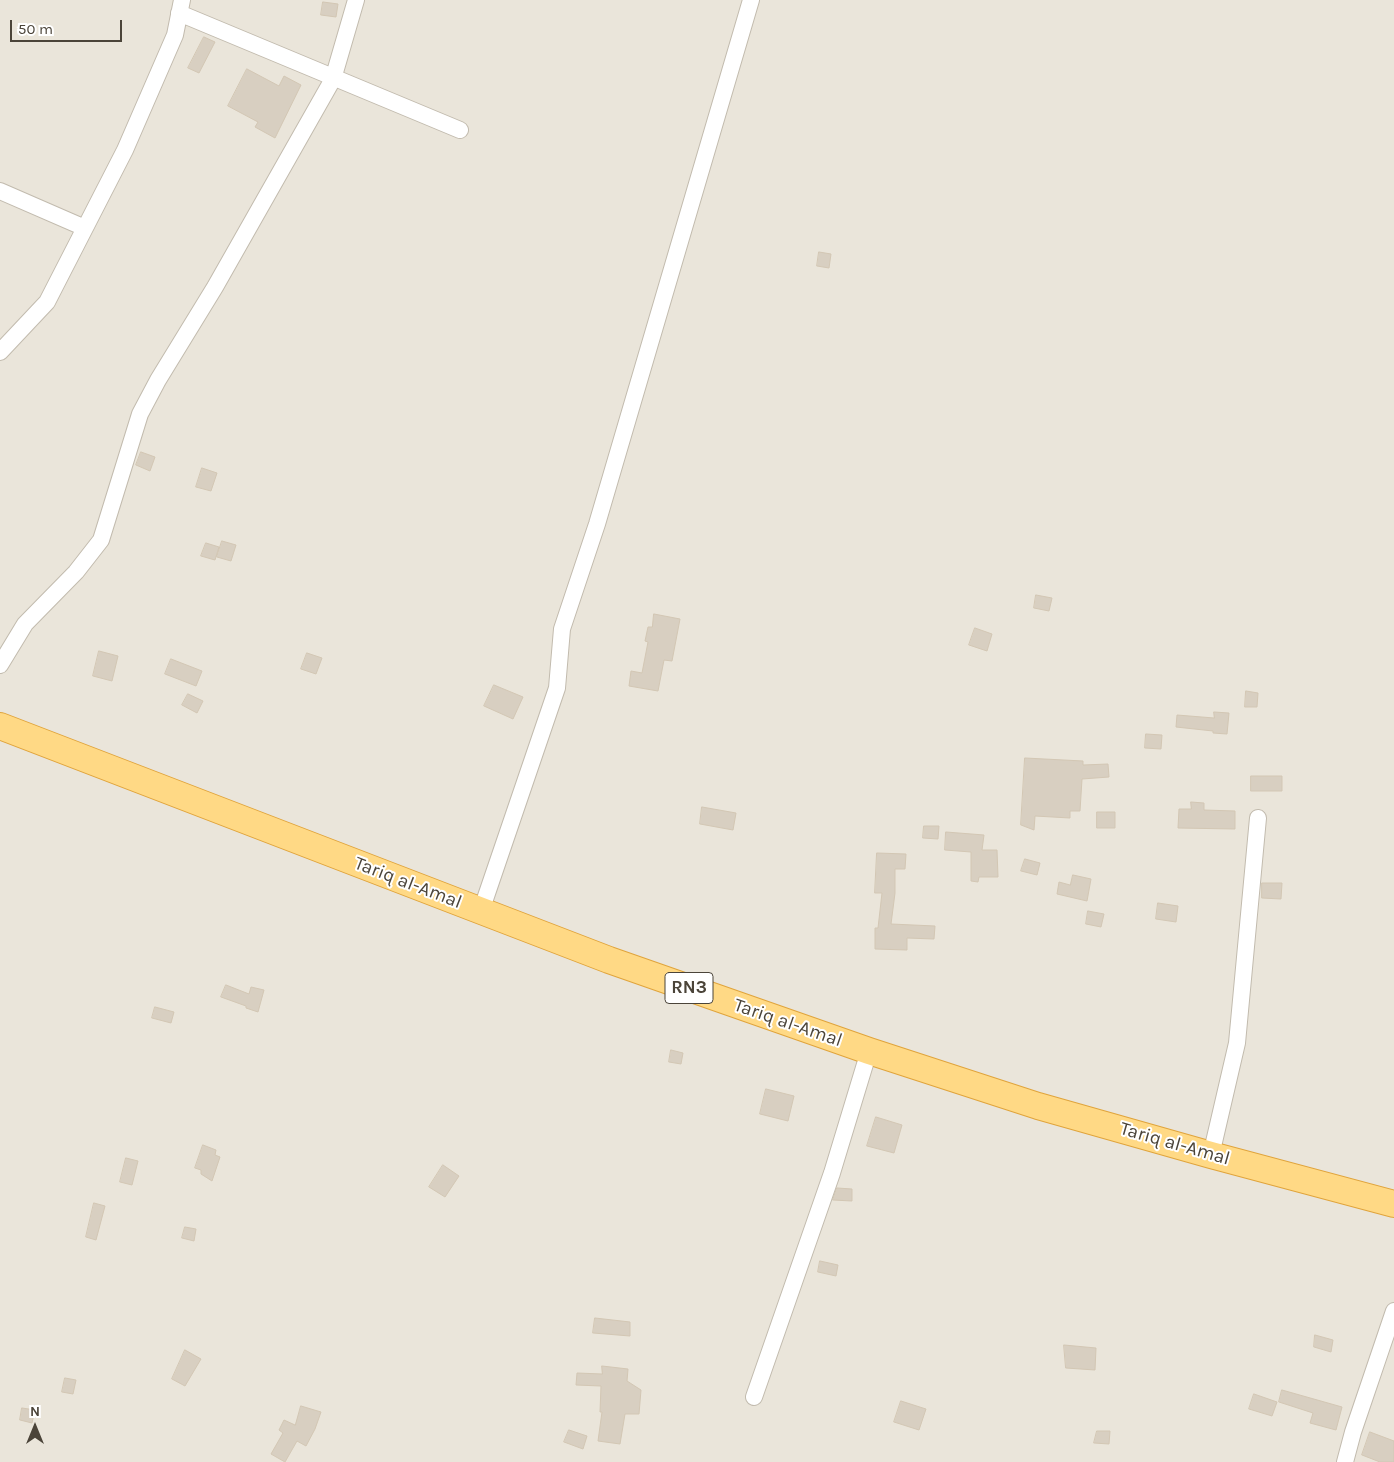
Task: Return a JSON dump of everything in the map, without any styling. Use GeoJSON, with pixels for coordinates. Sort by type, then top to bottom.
{"type":"FeatureCollection","features":[{"type":"Feature","properties":{"kind":"highway","name":"Tariq al-Amal"},"geometry":{"type":"LineString","coordinates":[[0,726],[609,960],[869,1051],[1038,1106],[1394,1204]]}},
{"type":"Feature","properties":{"kind":"street"},"geometry":{"type":"LineString","coordinates":[[0,665],[25,624],[76,572],[101,540],[140,414],[158,380],[216,287],[333,78],[356,0]]}},
{"type":"Feature","properties":{"kind":"street"},"geometry":{"type":"LineString","coordinates":[[481,911],[557,688],[562,630],[598,524],[751,0]]}},
{"type":"Feature","properties":{"kind":"street"},"geometry":{"type":"LineString","coordinates":[[0,352],[47,302],[124,150],[164,62],[175,35],[181,6],[333,78],[460,130]]}},
{"type":"Feature","properties":{"kind":"street"},"geometry":{"type":"LineString","coordinates":[[0,191],[85,228]]}},
{"type":"Feature","properties":{"kind":"street"},"geometry":{"type":"LineString","coordinates":[[1211,1155],[1237,1044],[1258,818]]}},
{"type":"Feature","properties":{"kind":"street"},"geometry":{"type":"LineString","coordinates":[[754,1397],[832,1173],[869,1051]]}},
{"type":"Feature","properties":{"kind":"street"},"geometry":{"type":"LineString","coordinates":[[1345,1462],[1353,1432],[1394,1311]]}},
{"type":"Feature","properties":{"kind":"shaded area"},"geometry":{"type":"Polygon","coordinates":[[[0,0],[1394,0],[1394,1462],[0,1462],[0,0]]]}},
{"type":"Feature","properties":{"kind":"building"},"geometry":{"type":"Polygon","coordinates":[[[323,2],[338,4],[336,17],[321,15],[323,2]]]}},
{"type":"Feature","properties":{"kind":"building"},"geometry":{"type":"Polygon","coordinates":[[[204,37],[215,42],[199,73],[188,68],[204,37]]]}},
{"type":"Feature","properties":{"kind":"building"},"geometry":{"type":"Polygon","coordinates":[[[247,69],[279,86],[284,76],[301,85],[275,138],[255,127],[258,122],[228,106],[247,69]]]}},
{"type":"Feature","properties":{"kind":"building"},"geometry":{"type":"Polygon","coordinates":[[[819,252],[831,254],[829,268],[817,266],[819,252]]]}},
{"type":"Feature","properties":{"kind":"building"},"geometry":{"type":"Polygon","coordinates":[[[141,452],[155,457],[150,471],[136,465],[141,452]]]}},
{"type":"Feature","properties":{"kind":"building"},"geometry":{"type":"Polygon","coordinates":[[[202,468],[217,473],[211,491],[196,487],[202,468]]]}},
{"type":"Feature","properties":{"kind":"building"},"geometry":{"type":"Polygon","coordinates":[[[222,541],[236,545],[231,561],[217,557],[222,541]]]}},
{"type":"Feature","properties":{"kind":"building"},"geometry":{"type":"Polygon","coordinates":[[[206,543],[219,547],[215,560],[201,556],[206,543]]]}},
{"type":"Feature","properties":{"kind":"building"},"geometry":{"type":"Polygon","coordinates":[[[1036,595],[1052,598],[1049,611],[1034,608],[1036,595]]]}},
{"type":"Feature","properties":{"kind":"building"},"geometry":{"type":"Polygon","coordinates":[[[654,614],[680,619],[672,661],[664,660],[658,691],[629,686],[631,671],[642,673],[648,642],[645,641],[648,627],[652,627],[654,614]]]}},
{"type":"Feature","properties":{"kind":"building"},"geometry":{"type":"Polygon","coordinates":[[[975,628],[992,634],[987,651],[969,645],[975,628]]]}},
{"type":"Feature","properties":{"kind":"building"},"geometry":{"type":"Polygon","coordinates":[[[99,651],[118,656],[112,681],[93,676],[99,651]]]}},
{"type":"Feature","properties":{"kind":"building"},"geometry":{"type":"Polygon","coordinates":[[[307,653],[322,658],[316,674],[301,669],[307,653]]]}},
{"type":"Feature","properties":{"kind":"building"},"geometry":{"type":"Polygon","coordinates":[[[171,659],[202,671],[196,686],[165,674],[171,659]]]}},
{"type":"Feature","properties":{"kind":"building"},"geometry":{"type":"Polygon","coordinates":[[[494,685],[523,697],[513,719],[484,706],[494,685]]]}},
{"type":"Feature","properties":{"kind":"building"},"geometry":{"type":"Polygon","coordinates":[[[1246,691],[1258,693],[1257,707],[1245,707],[1246,691]]]}},
{"type":"Feature","properties":{"kind":"building"},"geometry":{"type":"Polygon","coordinates":[[[188,694],[203,701],[197,713],[182,705],[188,694]]]}},
{"type":"Feature","properties":{"kind":"building"},"geometry":{"type":"Polygon","coordinates":[[[1214,712],[1229,713],[1227,734],[1176,727],[1177,715],[1214,718],[1214,712]]]}},
{"type":"Feature","properties":{"kind":"building"},"geometry":{"type":"Polygon","coordinates":[[[1146,734],[1162,735],[1161,749],[1145,748],[1146,734]]]}},
{"type":"Feature","properties":{"kind":"building"},"geometry":{"type":"Polygon","coordinates":[[[1025,758],[1083,761],[1083,765],[1108,764],[1109,777],[1082,779],[1080,811],[1070,811],[1070,818],[1035,816],[1034,830],[1021,825],[1025,758]]]}},
{"type":"Feature","properties":{"kind":"building"},"geometry":{"type":"Polygon","coordinates":[[[1251,776],[1282,776],[1282,791],[1251,791],[1251,776]]]}},
{"type":"Feature","properties":{"kind":"building"},"geometry":{"type":"Polygon","coordinates":[[[1191,802],[1204,803],[1204,810],[1235,811],[1235,829],[1178,828],[1179,809],[1191,809],[1191,802]]]}},
{"type":"Feature","properties":{"kind":"building"},"geometry":{"type":"Polygon","coordinates":[[[702,807],[736,813],[733,830],[700,824],[702,807]]]}},
{"type":"Feature","properties":{"kind":"building"},"geometry":{"type":"Polygon","coordinates":[[[1097,812],[1115,812],[1115,828],[1097,828],[1097,812]]]}},
{"type":"Feature","properties":{"kind":"building"},"geometry":{"type":"Polygon","coordinates":[[[924,826],[939,826],[938,839],[923,838],[924,826]]]}},
{"type":"Feature","properties":{"kind":"building"},"geometry":{"type":"Polygon","coordinates":[[[946,832],[984,835],[982,850],[997,850],[998,877],[979,877],[978,882],[971,881],[971,852],[945,850],[946,832]]]}},
{"type":"Feature","properties":{"kind":"building"},"geometry":{"type":"Polygon","coordinates":[[[877,853],[906,854],[905,869],[895,869],[895,893],[891,924],[935,926],[934,939],[907,938],[907,950],[875,949],[875,928],[878,928],[882,893],[875,893],[877,853]]]}},
{"type":"Feature","properties":{"kind":"building"},"geometry":{"type":"Polygon","coordinates":[[[1025,859],[1040,863],[1037,875],[1021,871],[1025,859]]]}},
{"type":"Feature","properties":{"kind":"building"},"geometry":{"type":"Polygon","coordinates":[[[1073,875],[1091,879],[1087,901],[1057,894],[1059,882],[1070,885],[1073,875]]]}},
{"type":"Feature","properties":{"kind":"building"},"geometry":{"type":"Polygon","coordinates":[[[1262,883],[1282,883],[1281,899],[1262,898],[1262,883]]]}},
{"type":"Feature","properties":{"kind":"building"},"geometry":{"type":"Polygon","coordinates":[[[1158,903],[1178,906],[1176,922],[1156,919],[1158,903]]]}},
{"type":"Feature","properties":{"kind":"building"},"geometry":{"type":"Polygon","coordinates":[[[1088,911],[1104,914],[1101,927],[1086,924],[1088,911]]]}},
{"type":"Feature","properties":{"kind":"building"},"geometry":{"type":"Polygon","coordinates":[[[226,985],[249,994],[251,987],[264,990],[258,1012],[221,997],[226,985]]]}},
{"type":"Feature","properties":{"kind":"building"},"geometry":{"type":"Polygon","coordinates":[[[155,1007],[174,1012],[171,1023],[152,1018],[155,1007]]]}},
{"type":"Feature","properties":{"kind":"building"},"geometry":{"type":"Polygon","coordinates":[[[671,1050],[683,1053],[681,1064],[669,1062],[671,1050]]]}},
{"type":"Feature","properties":{"kind":"building"},"geometry":{"type":"Polygon","coordinates":[[[766,1089],[794,1096],[788,1121],[760,1114],[766,1089]]]}},
{"type":"Feature","properties":{"kind":"building"},"geometry":{"type":"Polygon","coordinates":[[[876,1117],[902,1125],[894,1153],[867,1146],[876,1117]]]}},
{"type":"Feature","properties":{"kind":"building"},"geometry":{"type":"Polygon","coordinates":[[[203,1145],[216,1150],[215,1155],[220,1157],[212,1181],[201,1174],[201,1170],[195,1168],[203,1145]]]}},
{"type":"Feature","properties":{"kind":"building"},"geometry":{"type":"Polygon","coordinates":[[[126,1158],[138,1161],[132,1185],[120,1182],[126,1158]]]}},
{"type":"Feature","properties":{"kind":"building"},"geometry":{"type":"Polygon","coordinates":[[[443,1165],[459,1176],[445,1197],[429,1187],[443,1165]]]}},
{"type":"Feature","properties":{"kind":"building"},"geometry":{"type":"Polygon","coordinates":[[[837,1188],[852,1189],[852,1201],[833,1200],[837,1188]]]}},
{"type":"Feature","properties":{"kind":"building"},"geometry":{"type":"Polygon","coordinates":[[[94,1203],[105,1206],[96,1240],[86,1237],[94,1203]]]}},
{"type":"Feature","properties":{"kind":"building"},"geometry":{"type":"Polygon","coordinates":[[[185,1227],[196,1229],[194,1241],[182,1238],[185,1227]]]}},
{"type":"Feature","properties":{"kind":"building"},"geometry":{"type":"Polygon","coordinates":[[[820,1261],[838,1265],[836,1276],[818,1272],[820,1261]]]}},
{"type":"Feature","properties":{"kind":"building"},"geometry":{"type":"Polygon","coordinates":[[[595,1318],[630,1322],[630,1336],[593,1333],[595,1318]]]}},
{"type":"Feature","properties":{"kind":"building"},"geometry":{"type":"Polygon","coordinates":[[[1315,1335],[1333,1340],[1331,1352],[1314,1347],[1315,1335]]]}},
{"type":"Feature","properties":{"kind":"building"},"geometry":{"type":"Polygon","coordinates":[[[1064,1345],[1096,1348],[1095,1370],[1066,1368],[1064,1345]]]}},
{"type":"Feature","properties":{"kind":"building"},"geometry":{"type":"Polygon","coordinates":[[[185,1350],[201,1359],[185,1386],[172,1379],[185,1350]]]}},
{"type":"Feature","properties":{"kind":"building"},"geometry":{"type":"Polygon","coordinates":[[[602,1366],[628,1369],[627,1381],[641,1390],[639,1414],[625,1414],[620,1444],[598,1441],[602,1412],[600,1412],[601,1386],[576,1385],[577,1373],[602,1374],[602,1366]]]}},
{"type":"Feature","properties":{"kind":"building"},"geometry":{"type":"Polygon","coordinates":[[[65,1378],[76,1380],[73,1394],[62,1392],[65,1378]]]}},
{"type":"Feature","properties":{"kind":"building"},"geometry":{"type":"Polygon","coordinates":[[[1282,1390],[1342,1407],[1336,1430],[1310,1423],[1313,1413],[1279,1402],[1282,1390]]]}},
{"type":"Feature","properties":{"kind":"building"},"geometry":{"type":"Polygon","coordinates":[[[1254,1394],[1277,1402],[1272,1416],[1249,1409],[1254,1394]]]}},
{"type":"Feature","properties":{"kind":"building"},"geometry":{"type":"Polygon","coordinates":[[[901,1401],[926,1409],[919,1430],[894,1422],[901,1401]]]}},
{"type":"Feature","properties":{"kind":"building"},"geometry":{"type":"Polygon","coordinates":[[[301,1406],[321,1412],[306,1446],[297,1441],[285,1462],[271,1454],[283,1433],[279,1430],[284,1420],[295,1425],[301,1406]]]}},
{"type":"Feature","properties":{"kind":"building"},"geometry":{"type":"Polygon","coordinates":[[[22,1408],[35,1410],[32,1423],[20,1420],[22,1408]]]}},
{"type":"Feature","properties":{"kind":"building"},"geometry":{"type":"Polygon","coordinates":[[[569,1430],[587,1436],[583,1449],[564,1442],[569,1430]]]}},
{"type":"Feature","properties":{"kind":"building"},"geometry":{"type":"Polygon","coordinates":[[[1097,1431],[1110,1431],[1109,1444],[1094,1443],[1097,1431]]]}},
{"type":"Feature","properties":{"kind":"building"},"geometry":{"type":"Polygon","coordinates":[[[1370,1432],[1394,1441],[1394,1462],[1380,1462],[1362,1455],[1370,1432]]]}}]}
